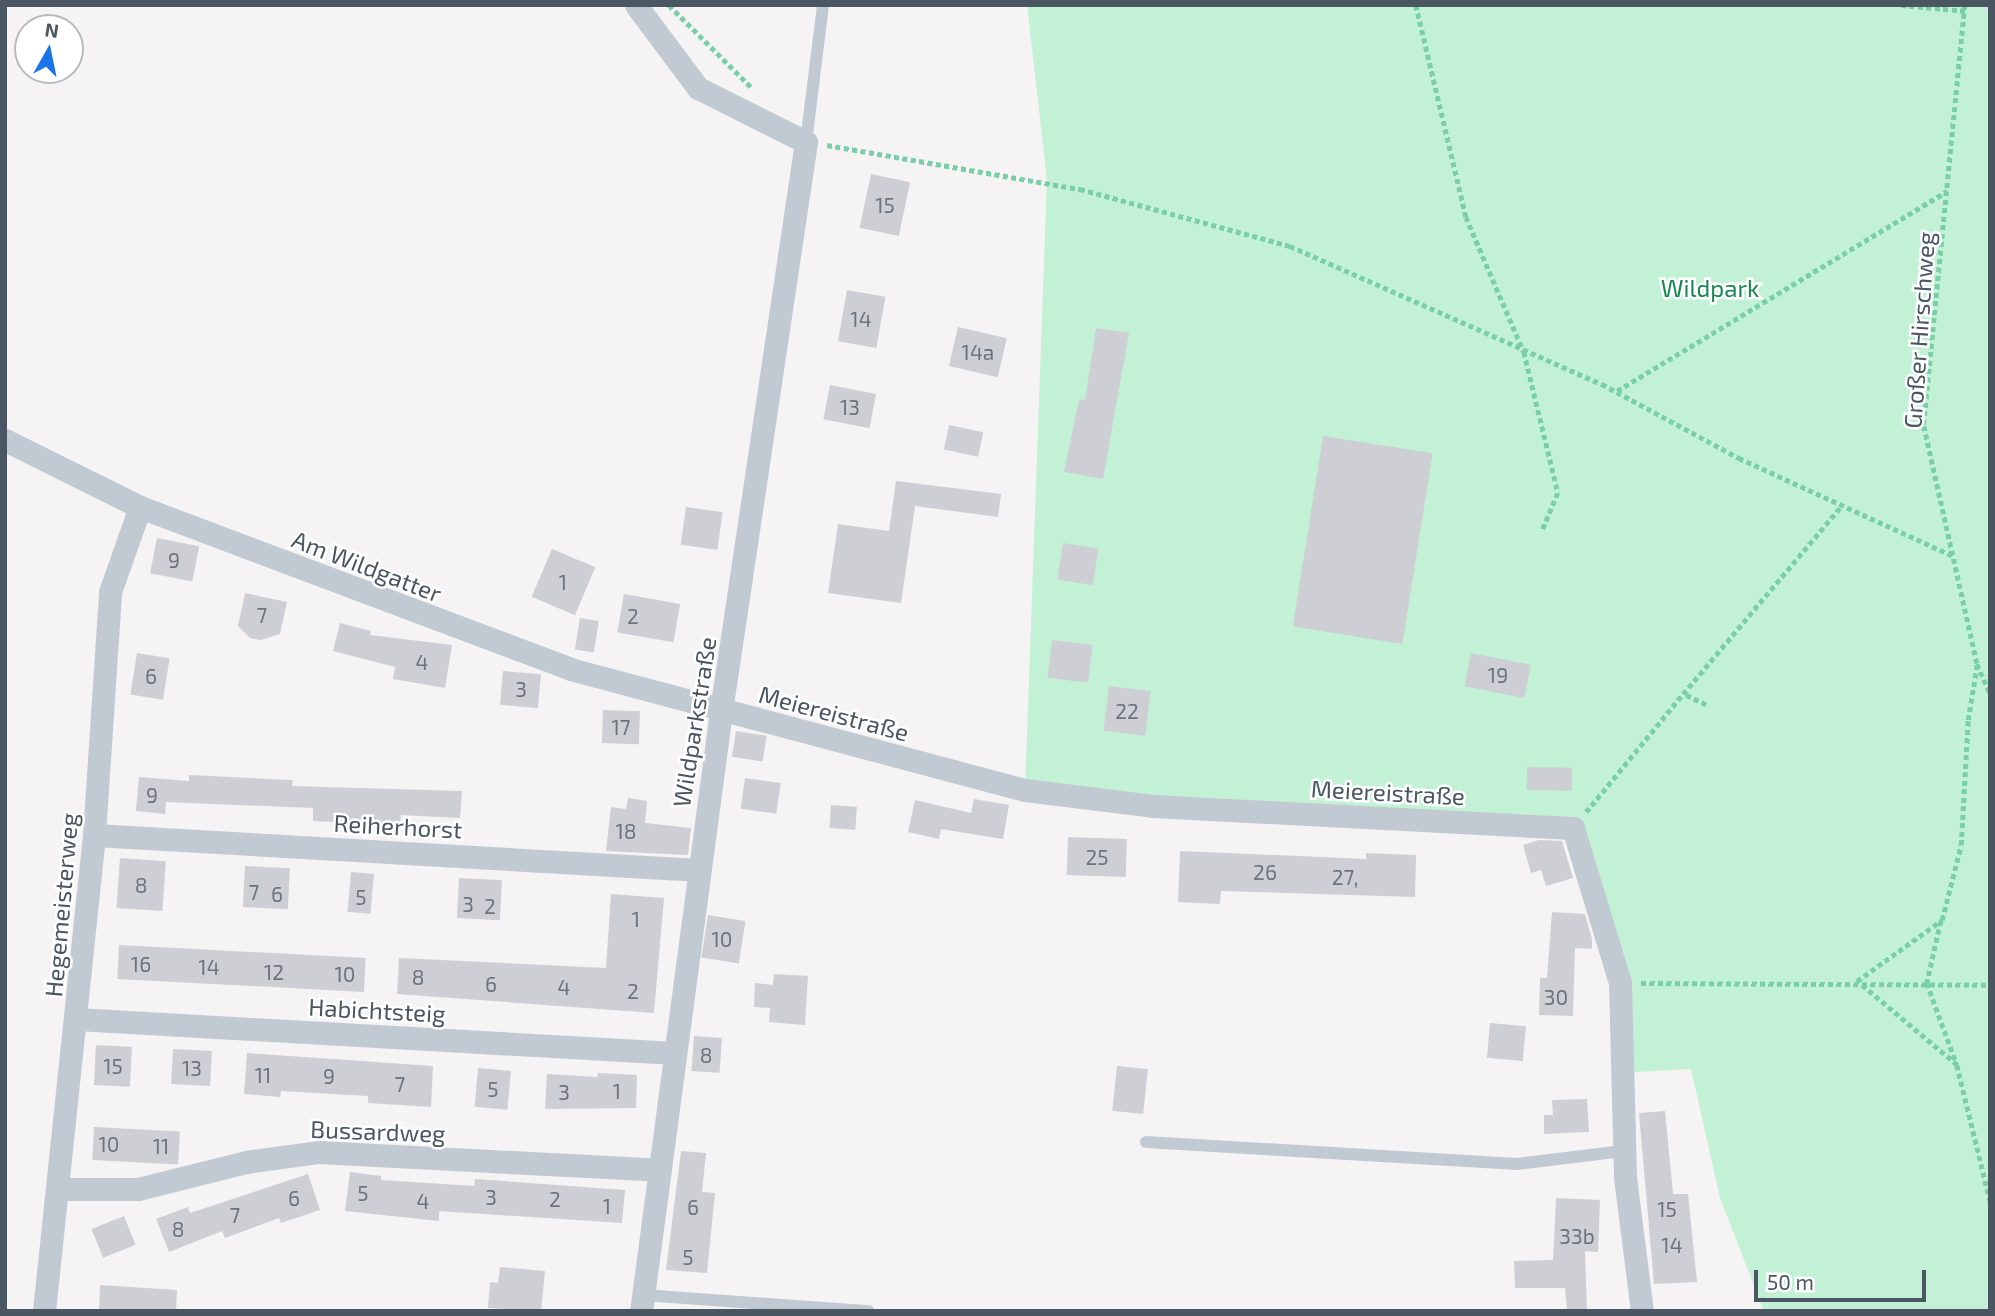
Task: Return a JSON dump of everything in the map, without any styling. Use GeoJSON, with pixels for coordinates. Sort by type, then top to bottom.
{"type":"FeatureCollection","features":[{"type":"Feature","properties":{"kind":"street"},"geometry":{"type":"LineString","coordinates":[[636,5],[698,88],[806,142]]}},
{"type":"Feature","properties":{"kind":"street","name":"Wildparkstraße"},"geometry":{"type":"LineString","coordinates":[[642,1303],[721,711],[756,501],[806,142]]}},
{"type":"Feature","properties":{"kind":"street","name":"Am Wildgatter"},"geometry":{"type":"LineString","coordinates":[[5,440],[140,507],[570,670],[721,711]]}},
{"type":"Feature","properties":{"kind":"street","name":"Hegemeisterweg"},"geometry":{"type":"LineString","coordinates":[[44,1311],[94,835],[110,592],[140,507]]}},
{"type":"Feature","properties":{"kind":"street","name":"Meiereistraße"},"geometry":{"type":"LineString","coordinates":[[721,711],[1025,790],[1153,806],[1573,828]]}},
{"type":"Feature","properties":{"kind":"street"},"geometry":{"type":"LineString","coordinates":[[1573,828],[1620,983],[1623,1151],[1642,1311]]}},
{"type":"Feature","properties":{"kind":"street","name":"Reiherhorst"},"geometry":{"type":"LineString","coordinates":[[94,835],[699,870]]}},
{"type":"Feature","properties":{"kind":"street","name":"Habichtsteig"},"geometry":{"type":"LineString","coordinates":[[76,1019],[675,1053]]}},
{"type":"Feature","properties":{"kind":"street","name":"Bussardweg"},"geometry":{"type":"LineString","coordinates":[[57,1189],[138,1189],[182,1182],[246,1162],[319,1152],[660,1170]]}},
{"type":"Feature","properties":{"kind":"lane"},"geometry":{"type":"LineString","coordinates":[[806,142],[823,5]]}},
{"type":"Feature","properties":{"kind":"lane"},"geometry":{"type":"LineString","coordinates":[[1146,1142],[1517,1164],[1623,1151]]}},
{"type":"Feature","properties":{"kind":"lane"},"geometry":{"type":"LineString","coordinates":[[642,1303],[868,1311]]}},
{"type":"Feature","properties":{"kind":"path"},"geometry":{"type":"LineString","coordinates":[[670,5],[757,93]]}},
{"type":"Feature","properties":{"kind":"path"},"geometry":{"type":"LineString","coordinates":[[1416,5],[1466,217],[1524,352],[1558,493],[1542,531]]}},
{"type":"Feature","properties":{"kind":"path"},"geometry":{"type":"LineString","coordinates":[[1901,5],[1966,8]]}},
{"type":"Feature","properties":{"kind":"path","name":"Großer Hirschweg"},"geometry":{"type":"LineString","coordinates":[[1966,8],[1924,426],[1977,664],[1990,693]]}},
{"type":"Feature","properties":{"kind":"path"},"geometry":{"type":"LineString","coordinates":[[806,142],[1080,189],[1290,246],[1616,392],[1739,458],[1953,556]]}},
{"type":"Feature","properties":{"kind":"path"},"geometry":{"type":"LineString","coordinates":[[1616,392],[1947,191]]}},
{"type":"Feature","properties":{"kind":"path"},"geometry":{"type":"LineString","coordinates":[[1573,828],[1842,505]]}},
{"type":"Feature","properties":{"kind":"path"},"geometry":{"type":"LineString","coordinates":[[1977,664],[1968,720],[1961,845],[1927,983],[1957,1065],[1990,1200]]}},
{"type":"Feature","properties":{"kind":"path"},"geometry":{"type":"LineString","coordinates":[[1683,694],[1706,705]]}},
{"type":"Feature","properties":{"kind":"path"},"geometry":{"type":"LineString","coordinates":[[1857,981],[1942,920]]}},
{"type":"Feature","properties":{"kind":"path"},"geometry":{"type":"LineString","coordinates":[[1857,981],[1957,1065]]}},
{"type":"Feature","properties":{"kind":"path"},"geometry":{"type":"LineString","coordinates":[[1620,983],[1857,981],[1990,985]]}},
{"type":"Feature","properties":{"kind":"green space","name":"Wildpark"},"geometry":{"type":"Polygon","coordinates":[[[1027,5],[1990,5],[1990,1311],[1764,1311],[1720,1198],[1691,1069],[1619,1073],[1620,983],[1573,828],[1025,790],[1047,180],[1027,5]]]}},
{"type":"Feature","properties":{"kind":"building"},"geometry":{"type":"Polygon","coordinates":[[[871,174],[910,182],[899,236],[860,228],[871,174]]]}},
{"type":"Feature","properties":{"kind":"building"},"geometry":{"type":"Polygon","coordinates":[[[847,290],[885,297],[876,348],[838,341],[847,290]]]}},
{"type":"Feature","properties":{"kind":"building"},"geometry":{"type":"Polygon","coordinates":[[[958,327],[1007,338],[998,377],[949,366],[958,327]]]}},
{"type":"Feature","properties":{"kind":"building"},"geometry":{"type":"Polygon","coordinates":[[[1096,328],[1129,333],[1103,479],[1064,472],[1079,399],[1085,400],[1096,328]]]}},
{"type":"Feature","properties":{"kind":"building"},"geometry":{"type":"Polygon","coordinates":[[[830,385],[876,394],[869,428],[823,419],[830,385]]]}},
{"type":"Feature","properties":{"kind":"building"},"geometry":{"type":"Polygon","coordinates":[[[949,425],[983,432],[978,457],[944,449],[949,425]]]}},
{"type":"Feature","properties":{"kind":"building"},"geometry":{"type":"Polygon","coordinates":[[[1323,436],[1433,453],[1402,644],[1293,627],[1323,436]]]}},
{"type":"Feature","properties":{"kind":"building"},"geometry":{"type":"Polygon","coordinates":[[[896,481],[1001,494],[998,517],[915,506],[901,603],[828,593],[838,524],[889,531],[896,481]]]}},
{"type":"Feature","properties":{"kind":"building"},"geometry":{"type":"Polygon","coordinates":[[[686,507],[723,512],[717,550],[681,545],[686,507]]]}},
{"type":"Feature","properties":{"kind":"building"},"geometry":{"type":"Polygon","coordinates":[[[157,538],[199,546],[192,582],[150,573],[157,538]]]}},
{"type":"Feature","properties":{"kind":"building"},"geometry":{"type":"Polygon","coordinates":[[[1063,543],[1099,549],[1093,585],[1057,580],[1063,543]]]}},
{"type":"Feature","properties":{"kind":"building"},"geometry":{"type":"Polygon","coordinates":[[[552,549],[595,567],[575,615],[532,597],[552,549]]]}},
{"type":"Feature","properties":{"kind":"building"},"geometry":{"type":"Polygon","coordinates":[[[245,593],[287,602],[280,634],[261,640],[250,638],[238,626],[245,593]]]}},
{"type":"Feature","properties":{"kind":"building"},"geometry":{"type":"Polygon","coordinates":[[[624,594],[680,604],[673,642],[617,632],[624,594]]]}},
{"type":"Feature","properties":{"kind":"building"},"geometry":{"type":"Polygon","coordinates":[[[580,618],[599,621],[594,653],[575,650],[580,618]]]}},
{"type":"Feature","properties":{"kind":"building"},"geometry":{"type":"Polygon","coordinates":[[[340,623],[371,631],[370,635],[452,645],[445,688],[393,679],[395,667],[333,651],[340,623]]]}},
{"type":"Feature","properties":{"kind":"building"},"geometry":{"type":"Polygon","coordinates":[[[1052,640],[1093,645],[1088,683],[1047,678],[1052,640]]]}},
{"type":"Feature","properties":{"kind":"building"},"geometry":{"type":"Polygon","coordinates":[[[137,653],[170,658],[163,700],[130,694],[137,653]]]}},
{"type":"Feature","properties":{"kind":"building"},"geometry":{"type":"Polygon","coordinates":[[[1471,653],[1531,665],[1524,698],[1465,686],[1471,653]]]}},
{"type":"Feature","properties":{"kind":"building"},"geometry":{"type":"Polygon","coordinates":[[[503,671],[541,674],[538,708],[500,705],[503,671]]]}},
{"type":"Feature","properties":{"kind":"building"},"geometry":{"type":"Polygon","coordinates":[[[1109,686],[1151,691],[1145,736],[1104,731],[1109,686]]]}},
{"type":"Feature","properties":{"kind":"building"},"geometry":{"type":"Polygon","coordinates":[[[603,710],[640,711],[639,744],[602,743],[603,710]]]}},
{"type":"Feature","properties":{"kind":"building"},"geometry":{"type":"Polygon","coordinates":[[[736,731],[767,736],[763,762],[732,757],[736,731]]]}},
{"type":"Feature","properties":{"kind":"building"},"geometry":{"type":"Polygon","coordinates":[[[1527,767],[1572,768],[1572,791],[1527,790],[1527,767]]]}},
{"type":"Feature","properties":{"kind":"building"},"geometry":{"type":"Polygon","coordinates":[[[189,775],[293,780],[292,786],[462,791],[460,818],[401,815],[400,825],[313,821],[313,808],[166,802],[165,814],[136,811],[139,777],[189,781],[189,775]]]}},
{"type":"Feature","properties":{"kind":"building"},"geometry":{"type":"Polygon","coordinates":[[[745,778],[781,783],[776,814],[741,809],[745,778]]]}},
{"type":"Feature","properties":{"kind":"building"},"geometry":{"type":"Polygon","coordinates":[[[628,798],[647,801],[645,823],[691,828],[688,855],[606,851],[611,807],[626,809],[628,798]]]}},
{"type":"Feature","properties":{"kind":"building"},"geometry":{"type":"Polygon","coordinates":[[[974,799],[1009,805],[1003,839],[941,829],[939,839],[908,832],[915,800],[971,813],[974,799]]]}},
{"type":"Feature","properties":{"kind":"building"},"geometry":{"type":"Polygon","coordinates":[[[831,805],[857,807],[855,830],[829,828],[831,805]]]}},
{"type":"Feature","properties":{"kind":"building"},"geometry":{"type":"Polygon","coordinates":[[[1068,837],[1127,839],[1126,877],[1067,875],[1068,837]]]}},
{"type":"Feature","properties":{"kind":"building"},"geometry":{"type":"Polygon","coordinates":[[[1539,840],[1562,841],[1573,878],[1546,886],[1541,870],[1531,873],[1523,845],[1539,840]]]}},
{"type":"Feature","properties":{"kind":"building"},"geometry":{"type":"Polygon","coordinates":[[[1180,851],[1366,859],[1366,853],[1416,855],[1415,897],[1221,891],[1220,904],[1178,902],[1180,851]]]}},
{"type":"Feature","properties":{"kind":"building"},"geometry":{"type":"Polygon","coordinates":[[[120,858],[166,861],[162,911],[117,908],[120,858]]]}},
{"type":"Feature","properties":{"kind":"building"},"geometry":{"type":"Polygon","coordinates":[[[245,866],[290,868],[288,909],[243,907],[245,866]]]}},
{"type":"Feature","properties":{"kind":"building"},"geometry":{"type":"Polygon","coordinates":[[[351,872],[374,874],[370,914],[348,912],[351,872]]]}},
{"type":"Feature","properties":{"kind":"building"},"geometry":{"type":"Polygon","coordinates":[[[459,878],[502,880],[500,920],[457,918],[459,878]]]}},
{"type":"Feature","properties":{"kind":"building"},"geometry":{"type":"Polygon","coordinates":[[[611,894],[664,898],[654,1013],[397,994],[399,958],[606,968],[611,894]]]}},
{"type":"Feature","properties":{"kind":"building"},"geometry":{"type":"Polygon","coordinates":[[[1552,912],[1585,914],[1592,939],[1592,949],[1575,948],[1573,1016],[1539,1015],[1540,978],[1547,978],[1552,912]]]}},
{"type":"Feature","properties":{"kind":"building"},"geometry":{"type":"Polygon","coordinates":[[[708,915],[746,921],[739,963],[701,957],[708,915]]]}},
{"type":"Feature","properties":{"kind":"building"},"geometry":{"type":"Polygon","coordinates":[[[119,945],[366,958],[364,992],[117,979],[119,945]]]}},
{"type":"Feature","properties":{"kind":"building"},"geometry":{"type":"Polygon","coordinates":[[[774,974],[808,976],[805,1025],[769,1022],[770,1008],[754,1007],[755,983],[773,985],[774,974]]]}},
{"type":"Feature","properties":{"kind":"building"},"geometry":{"type":"Polygon","coordinates":[[[1490,1023],[1526,1026],[1523,1061],[1487,1058],[1490,1023]]]}},
{"type":"Feature","properties":{"kind":"building"},"geometry":{"type":"Polygon","coordinates":[[[694,1036],[722,1038],[719,1073],[692,1071],[694,1036]]]}},
{"type":"Feature","properties":{"kind":"building"},"geometry":{"type":"Polygon","coordinates":[[[96,1045],[132,1047],[130,1087],[94,1085],[96,1045]]]}},
{"type":"Feature","properties":{"kind":"building"},"geometry":{"type":"Polygon","coordinates":[[[173,1049],[212,1051],[210,1086],[171,1084],[173,1049]]]}},
{"type":"Feature","properties":{"kind":"building"},"geometry":{"type":"Polygon","coordinates":[[[247,1053],[433,1066],[431,1107],[368,1103],[368,1096],[281,1091],[280,1097],[244,1094],[247,1053]]]}},
{"type":"Feature","properties":{"kind":"building"},"geometry":{"type":"Polygon","coordinates":[[[1117,1066],[1148,1069],[1143,1114],[1112,1111],[1117,1066]]]}},
{"type":"Feature","properties":{"kind":"building"},"geometry":{"type":"Polygon","coordinates":[[[478,1068],[511,1071],[507,1110],[475,1107],[478,1068]]]}},
{"type":"Feature","properties":{"kind":"building"},"geometry":{"type":"Polygon","coordinates":[[[598,1073],[637,1075],[636,1108],[545,1109],[547,1074],[597,1077],[598,1073]]]}},
{"type":"Feature","properties":{"kind":"building"},"geometry":{"type":"Polygon","coordinates":[[[1587,1099],[1589,1132],[1544,1134],[1544,1115],[1553,1115],[1552,1100],[1587,1099]]]}},
{"type":"Feature","properties":{"kind":"building"},"geometry":{"type":"Polygon","coordinates":[[[1665,1111],[1673,1194],[1688,1194],[1697,1282],[1654,1284],[1639,1113],[1665,1111]]]}},
{"type":"Feature","properties":{"kind":"building"},"geometry":{"type":"Polygon","coordinates":[[[94,1127],[180,1132],[178,1164],[92,1160],[94,1127]]]}},
{"type":"Feature","properties":{"kind":"building"},"geometry":{"type":"Polygon","coordinates":[[[681,1151],[706,1153],[702,1192],[715,1193],[707,1273],[666,1270],[681,1151]]]}},
{"type":"Feature","properties":{"kind":"building"},"geometry":{"type":"Polygon","coordinates":[[[350,1172],[381,1176],[381,1180],[474,1186],[475,1179],[625,1190],[622,1223],[439,1211],[439,1221],[345,1211],[350,1172]]]}},
{"type":"Feature","properties":{"kind":"building"},"geometry":{"type":"Polygon","coordinates":[[[308,1174],[320,1210],[281,1223],[279,1218],[225,1238],[222,1231],[169,1252],[156,1219],[188,1207],[190,1213],[308,1174]]]}},
{"type":"Feature","properties":{"kind":"building"},"geometry":{"type":"Polygon","coordinates":[[[1556,1198],[1600,1200],[1598,1252],[1585,1251],[1587,1311],[1567,1311],[1565,1288],[1515,1288],[1514,1261],[1553,1260],[1556,1198]]]}},
{"type":"Feature","properties":{"kind":"building"},"geometry":{"type":"Polygon","coordinates":[[[124,1216],[136,1245],[103,1258],[92,1229],[124,1216]]]}},
{"type":"Feature","properties":{"kind":"building"},"geometry":{"type":"Polygon","coordinates":[[[500,1267],[545,1271],[541,1311],[488,1308],[490,1282],[498,1283],[500,1267]]]}},
{"type":"Feature","properties":{"kind":"building"},"geometry":{"type":"Polygon","coordinates":[[[100,1285],[177,1290],[176,1311],[99,1311],[100,1285]]]}}]}
